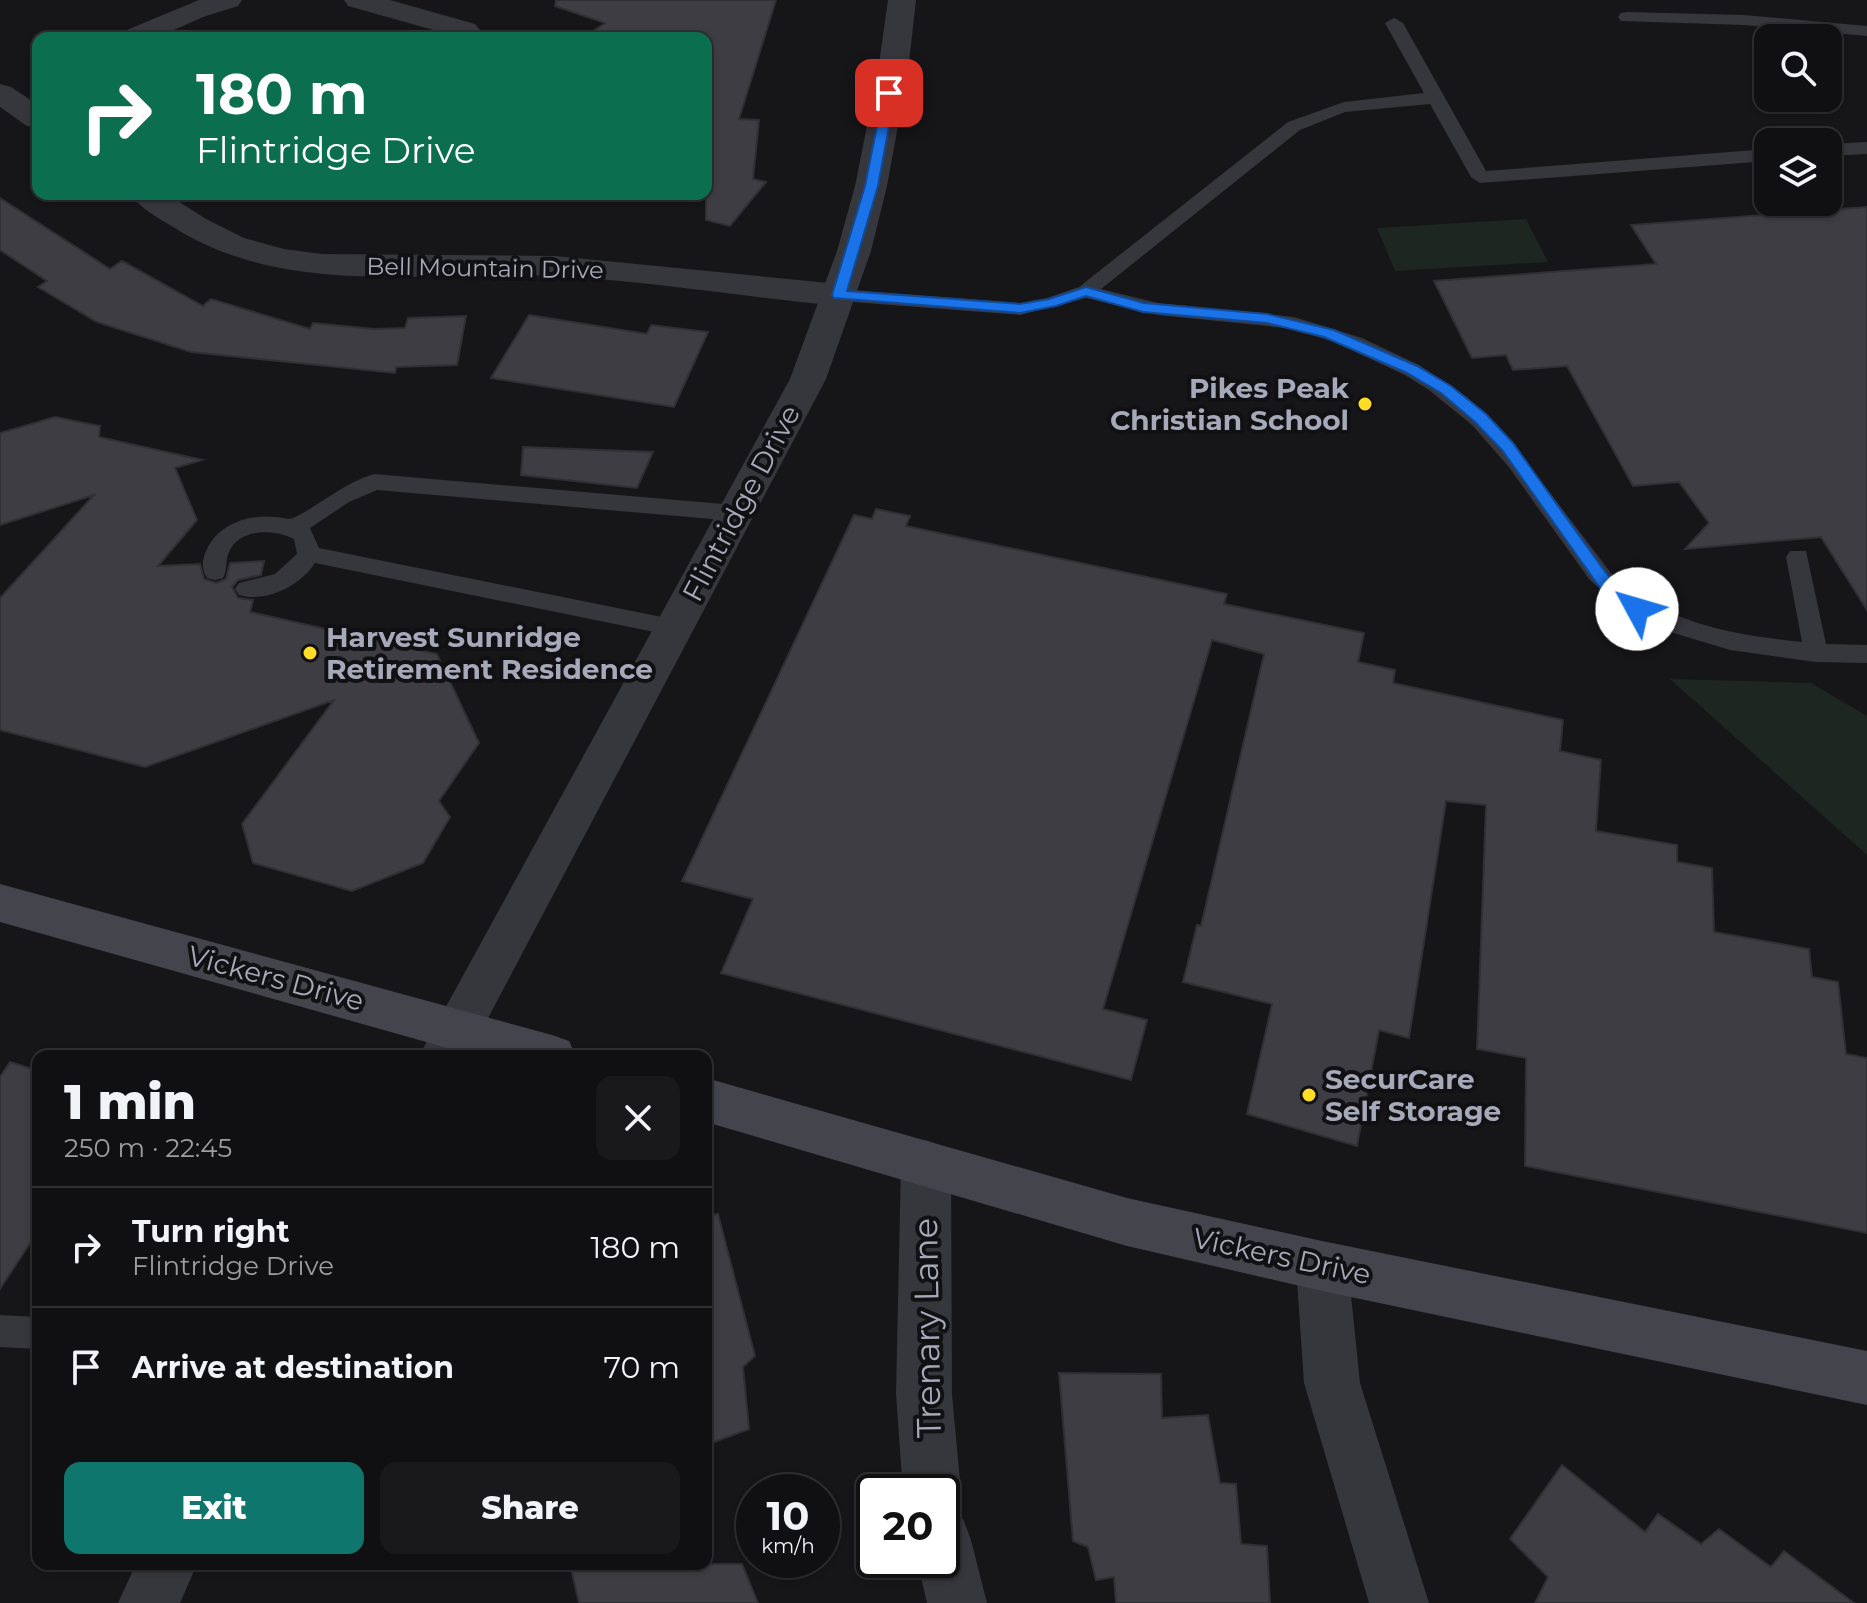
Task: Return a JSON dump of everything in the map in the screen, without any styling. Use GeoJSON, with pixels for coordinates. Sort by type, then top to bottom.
{"type":"FeatureCollection","features":[{"type":"Feature","properties":{"kind":"main road","name":"Vickers Drive"},"geometry":{"type":"LineString","coordinates":[[0,903],[451,1042],[509,1050]]}},
{"type":"Feature","properties":{"kind":"main road","name":"Vickers Drive"},"geometry":{"type":"LineString","coordinates":[[712,1102],[1127,1222],[1322,1266],[1867,1378]]}},
{"type":"Feature","properties":{"kind":"street"},"geometry":{"type":"LineString","coordinates":[[146,32],[193,11],[228,0]]}},
{"type":"Feature","properties":{"kind":"street"},"geometry":{"type":"LineString","coordinates":[[358,0],[465,30]]}},
{"type":"Feature","properties":{"kind":"street","name":"Flintridge Drive"},"geometry":{"type":"LineString","coordinates":[[451,1042],[808,379],[839,295],[871,186],[893,71],[902,0]]}},
{"type":"Feature","properties":{"kind":"street"},"geometry":{"type":"LineString","coordinates":[[1,94],[32,81]]}},
{"type":"Feature","properties":{"kind":"street"},"geometry":{"type":"LineString","coordinates":[[1,94],[32,115]]}},
{"type":"Feature","properties":{"kind":"street","name":"Bell Mountain Drive"},"geometry":{"type":"LineString","coordinates":[[156,200],[217,238],[245,250],[296,260],[392,268],[593,269],[839,295]]}},
{"type":"Feature","properties":{"kind":"street","name":"Trenary Lane"},"geometry":{"type":"LineString","coordinates":[[926,1163],[924,1394],[931,1474]]}},
{"type":"Feature","properties":{"kind":"street"},"geometry":{"type":"LineString","coordinates":[[1322,1266],[1332,1383],[1399,1603]]}},
{"type":"Feature","properties":{"kind":"street"},"geometry":{"type":"LineString","coordinates":[[148,1603],[165,1570]]}},
{"type":"Feature","properties":{"kind":"street"},"geometry":{"type":"LineString","coordinates":[[951,1578],[957,1603]]}},
{"type":"Feature","properties":{"kind":"lane"},"geometry":{"type":"LineString","coordinates":[[1627,17],[1744,20],[1867,31]]}},
{"type":"Feature","properties":{"kind":"lane"},"geometry":{"type":"LineString","coordinates":[[1394,23],[1480,177],[1754,156]]}},
{"type":"Feature","properties":{"kind":"lane"},"geometry":{"type":"LineString","coordinates":[[839,295],[1020,309],[1051,303],[1086,291],[1294,126],[1314,114],[1368,103],[1436,98]]}},
{"type":"Feature","properties":{"kind":"lane"},"geometry":{"type":"LineString","coordinates":[[1842,149],[1867,148]]}},
{"type":"Feature","properties":{"kind":"lane"},"geometry":{"type":"LineString","coordinates":[[1086,291],[1143,308],[1294,323],[1343,339],[1412,370],[1446,390],[1481,418],[1507,447],[1601,578],[1637,609],[1669,625],[1700,634],[1816,653],[1867,654]]}},
{"type":"Feature","properties":{"kind":"lane"},"geometry":{"type":"LineString","coordinates":[[215,572],[213,561],[216,550],[237,531],[267,523],[295,527],[341,497],[374,482],[735,513]]}},
{"type":"Feature","properties":{"kind":"lane"},"geometry":{"type":"LineString","coordinates":[[247,589],[279,583],[303,565],[309,554],[309,544],[295,527]]}},
{"type":"Feature","properties":{"kind":"lane"},"geometry":{"type":"LineString","coordinates":[[309,554],[674,627]]}},
{"type":"Feature","properties":{"kind":"lane"},"geometry":{"type":"LineString","coordinates":[[1798,557],[1816,653]]}},
{"type":"Feature","properties":{"kind":"lane"},"geometry":{"type":"LineString","coordinates":[[0,1331],[32,1333]]}},
{"type":"Feature","properties":{"kind":"shaded area"},"geometry":{"type":"Polygon","coordinates":[[[1526,219],[1548,262],[1395,271],[1377,228],[1526,219]]]}},
{"type":"Feature","properties":{"kind":"shaded area"},"geometry":{"type":"Polygon","coordinates":[[[1670,679],[1811,683],[1867,716],[1867,855],[1670,679]]]}},
{"type":"Feature","properties":{"kind":"building"},"geometry":{"type":"Polygon","coordinates":[[[556,0],[776,0],[739,119],[759,120],[753,179],[766,182],[730,226],[706,220],[706,200],[712,200],[712,32],[592,32],[605,23],[555,6],[556,0]]]}},
{"type":"Feature","properties":{"kind":"building"},"geometry":{"type":"Polygon","coordinates":[[[0,198],[110,269],[122,261],[203,306],[211,299],[310,329],[313,323],[374,329],[405,328],[408,318],[466,316],[457,365],[396,367],[395,373],[191,352],[97,322],[38,287],[47,281],[0,250],[0,198]]]}},
{"type":"Feature","properties":{"kind":"building"},"geometry":{"type":"Polygon","coordinates":[[[1867,207],[1867,610],[1821,537],[1685,549],[1709,523],[1679,482],[1633,486],[1567,366],[1513,370],[1506,355],[1472,358],[1434,281],[1656,264],[1631,225],[1754,216],[1842,216],[1842,209],[1867,207]]]}},
{"type":"Feature","properties":{"kind":"building"},"geometry":{"type":"Polygon","coordinates":[[[529,315],[647,334],[651,325],[708,332],[674,407],[491,378],[529,315]]]}},
{"type":"Feature","properties":{"kind":"building","name":"Harvest Sunridge Retirement Residence"},"geometry":{"type":"Polygon","coordinates":[[[55,417],[100,426],[99,437],[202,460],[175,468],[197,520],[158,566],[200,564],[204,579],[216,583],[226,579],[230,563],[264,561],[261,575],[238,580],[232,587],[238,598],[253,600],[250,612],[437,654],[479,743],[439,801],[450,817],[423,863],[352,891],[253,863],[242,824],[334,700],[145,767],[0,730],[0,598],[94,495],[0,525],[0,433],[55,417]]]}},
{"type":"Feature","properties":{"kind":"building"},"geometry":{"type":"Polygon","coordinates":[[[523,447],[653,452],[637,488],[521,475],[523,447]]]}},
{"type":"Feature","properties":{"kind":"building"},"geometry":{"type":"Polygon","coordinates":[[[876,509],[910,516],[906,526],[1227,594],[1224,604],[1364,633],[1358,662],[1395,670],[1393,683],[1563,720],[1560,751],[1601,760],[1596,831],[1677,845],[1677,862],[1712,868],[1714,932],[1809,949],[1812,977],[1838,982],[1846,1054],[1867,1058],[1867,1233],[1525,1166],[1526,1058],[1477,1049],[1486,805],[1446,801],[1409,1038],[1379,1030],[1357,1146],[1247,1114],[1272,1004],[1183,982],[1197,925],[1201,926],[1264,654],[1212,640],[1103,1009],[1147,1020],[1131,1080],[721,973],[753,899],[682,881],[854,515],[872,519],[876,509]]]}},
{"type":"Feature","properties":{"kind":"building"},"geometry":{"type":"Polygon","coordinates":[[[10,1062],[32,1069],[32,1240],[0,1289],[0,1077],[10,1062]]]}},
{"type":"Feature","properties":{"kind":"building"},"geometry":{"type":"Polygon","coordinates":[[[718,1214],[755,1356],[743,1367],[749,1429],[712,1443],[712,1215],[718,1214]]]}},
{"type":"Feature","properties":{"kind":"building"},"geometry":{"type":"Polygon","coordinates":[[[1059,1373],[1161,1374],[1162,1418],[1208,1415],[1220,1483],[1236,1484],[1241,1544],[1267,1546],[1270,1603],[1116,1603],[1114,1577],[1096,1580],[1088,1547],[1073,1541],[1059,1373]]]}},
{"type":"Feature","properties":{"kind":"building"},"geometry":{"type":"Polygon","coordinates":[[[1562,1465],[1645,1532],[1658,1514],[1701,1544],[1719,1529],[1771,1567],[1784,1551],[1854,1603],[1535,1603],[1548,1577],[1510,1539],[1562,1465]]]}},
{"type":"Feature","properties":{"kind":"building"},"geometry":{"type":"Polygon","coordinates":[[[712,1564],[736,1564],[736,1578],[748,1578],[758,1603],[579,1603],[571,1570],[712,1570],[712,1564]]]}},
{"type":"Feature","properties":{"kind":"place","name":"Pikes Peak Christian School"},"geometry":{"type":"Point","coordinates":[1365,404]}},
{"type":"Feature","properties":{"kind":"place","name":"Harvest Sunridge Retirement Residence"},"geometry":{"type":"Point","coordinates":[310,653]}},
{"type":"Feature","properties":{"kind":"place","name":"SecurCare Self Storage"},"geometry":{"type":"Point","coordinates":[1309,1095]}},
{"type":"Feature","properties":{"kind":"route"},"geometry":{"type":"LineString","coordinates":[[889,93],[871,186],[839,295],[1020,309],[1086,291],[1143,308],[1294,323],[1373,351],[1446,390],[1481,418],[1507,447],[1609,588],[1637,609]]}}]}
